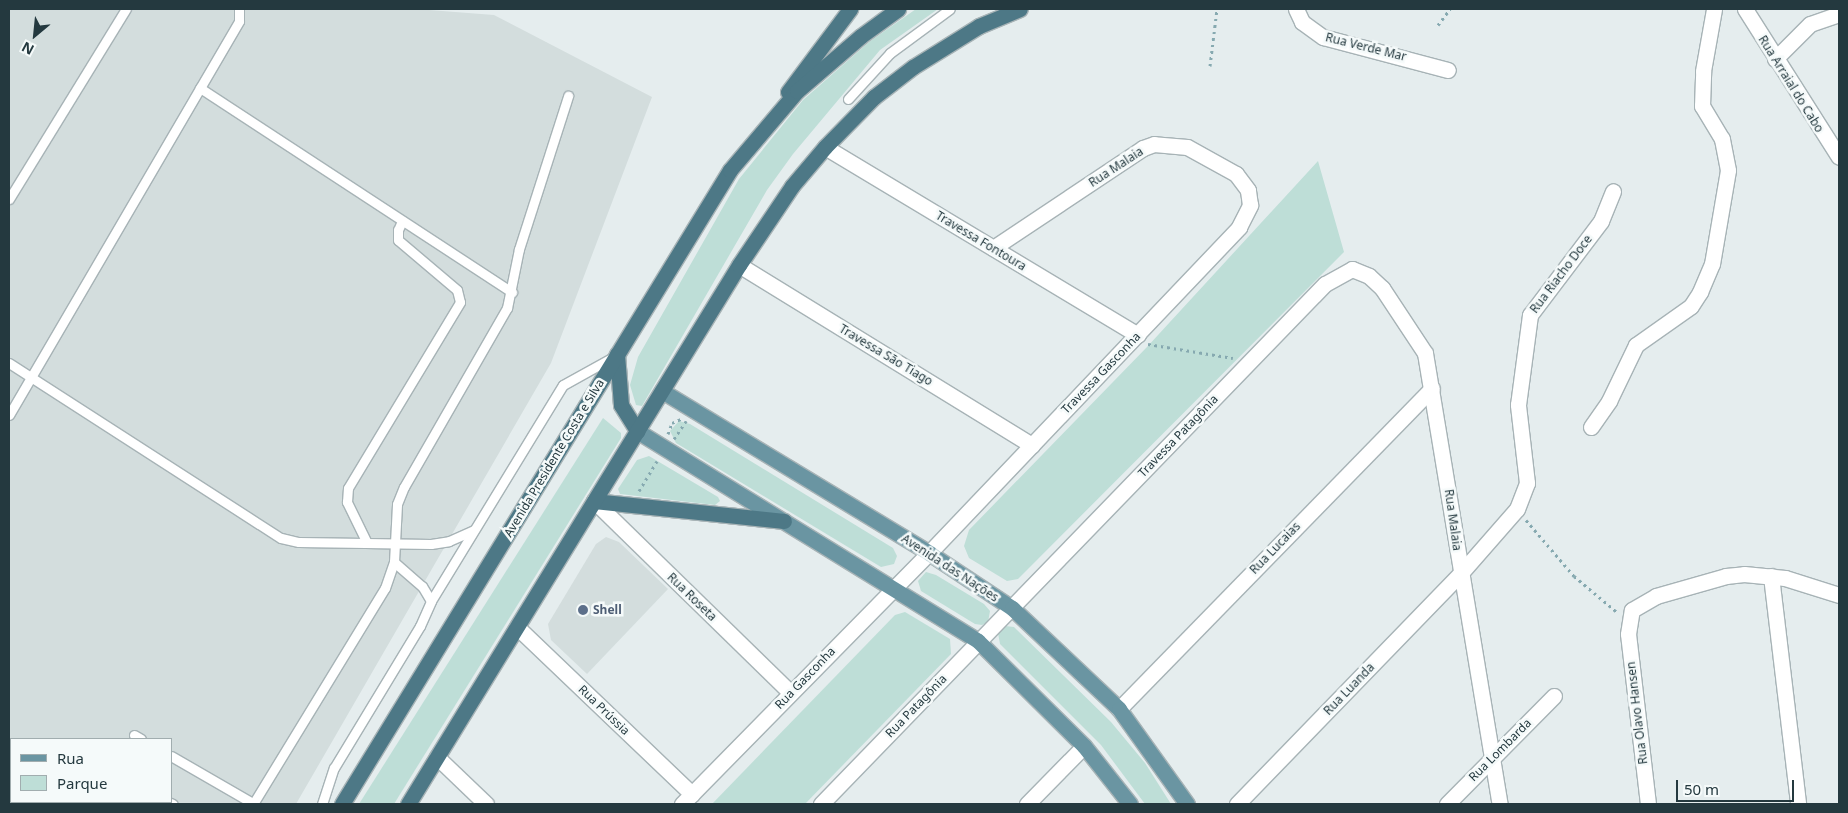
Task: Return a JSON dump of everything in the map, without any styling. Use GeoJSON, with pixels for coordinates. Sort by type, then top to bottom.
{"type":"FeatureCollection","features":[{"type":"Feature","properties":{"kind":"highway"},"geometry":{"type":"LineString","coordinates":[[772,117],[807,63],[850,9]]}},
{"type":"Feature","properties":{"kind":"highway"},"geometry":{"type":"LineString","coordinates":[[772,117],[816,73],[898,9]]}},
{"type":"Feature","properties":{"kind":"highway"},"geometry":{"type":"LineString","coordinates":[[408,804],[771,214],[825,147],[874,97],[913,67],[979,26],[1020,9]]}},
{"type":"Feature","properties":{"kind":"highway","name":"Avenida Presidente Costa e Silva"},"geometry":{"type":"LineString","coordinates":[[342,804],[730,170],[772,117]]}},
{"type":"Feature","properties":{"kind":"highway"},"geometry":{"type":"LineString","coordinates":[[617,354],[621,404],[637,431]]}},
{"type":"Feature","properties":{"kind":"highway"},"geometry":{"type":"LineString","coordinates":[[594,501],[784,522]]}},
{"type":"Feature","properties":{"kind":"main road","name":"Avenida das Nações"},"geometry":{"type":"LineString","coordinates":[[662,391],[929,553],[1012,608],[1119,709],[1187,804]]}},
{"type":"Feature","properties":{"kind":"main road"},"geometry":{"type":"LineString","coordinates":[[637,431],[978,641],[1084,746],[1130,804]]}},
{"type":"Feature","properties":{"kind":"street","name":"Rua Verde Mar"},"geometry":{"type":"LineString","coordinates":[[1296,9],[1302,22],[1323,37],[1448,70]]}},
{"type":"Feature","properties":{"kind":"street"},"geometry":{"type":"LineString","coordinates":[[1591,427],[1609,400],[1636,345],[1691,306],[1700,292],[1712,264],[1728,170],[1722,139],[1702,106],[1702,71],[1714,9]]}},
{"type":"Feature","properties":{"kind":"street","name":"Rua Arraial do Cabo"},"geometry":{"type":"LineString","coordinates":[[1745,9],[1839,157]]}},
{"type":"Feature","properties":{"kind":"street"},"geometry":{"type":"LineString","coordinates":[[1775,59],[1810,24],[1839,14]]}},
{"type":"Feature","properties":{"kind":"street","name":"Rua Malaia"},"geometry":{"type":"LineString","coordinates":[[993,248],[1143,148],[1154,144],[1187,148],[1236,174],[1245,182]]}},
{"type":"Feature","properties":{"kind":"street","name":"Travessa Fontoura"},"geometry":{"type":"LineString","coordinates":[[825,147],[1138,334]]}},
{"type":"Feature","properties":{"kind":"street","name":"Travessa Gasconha"},"geometry":{"type":"LineString","coordinates":[[929,553],[1244,220],[1250,205],[1245,182]]}},
{"type":"Feature","properties":{"kind":"street","name":"Rua Riacho Doce"},"geometry":{"type":"LineString","coordinates":[[1518,509],[1527,482],[1518,405],[1530,315],[1601,221],[1613,191]]}},
{"type":"Feature","properties":{"kind":"street","name":"Travessa São Tiago"},"geometry":{"type":"LineString","coordinates":[[739,265],[1032,445]]}},
{"type":"Feature","properties":{"kind":"street","name":"Rua Malaia"},"geometry":{"type":"LineString","coordinates":[[1348,269],[1369,276],[1397,308],[1425,354],[1432,388],[1460,574],[1500,804]]}},
{"type":"Feature","properties":{"kind":"street","name":"Travessa Patagônia"},"geometry":{"type":"LineString","coordinates":[[1012,608],[1325,284],[1348,269]]}},
{"type":"Feature","properties":{"kind":"street","name":"Rua Lucaias"},"geometry":{"type":"LineString","coordinates":[[1119,709],[1432,388]]}},
{"type":"Feature","properties":{"kind":"street","name":"Rua Roseta"},"geometry":{"type":"LineString","coordinates":[[594,501],[790,692]]}},
{"type":"Feature","properties":{"kind":"street","name":"Rua Luanda"},"geometry":{"type":"LineString","coordinates":[[1237,804],[1460,574],[1518,509]]}},
{"type":"Feature","properties":{"kind":"street","name":"Rua Gasconha"},"geometry":{"type":"LineString","coordinates":[[687,799],[892,588],[929,553]]}},
{"type":"Feature","properties":{"kind":"street"},"geometry":{"type":"LineString","coordinates":[[1628,621],[1636,606],[1656,596],[1726,576],[1771,576],[1801,582],[1839,595]]}},
{"type":"Feature","properties":{"kind":"street"},"geometry":{"type":"LineString","coordinates":[[1771,576],[1798,804]]}},
{"type":"Feature","properties":{"kind":"street","name":"Rua Patagônia"},"geometry":{"type":"LineString","coordinates":[[822,804],[1012,608]]}},
{"type":"Feature","properties":{"kind":"street","name":"Rua Olavo Hansen"},"geometry":{"type":"LineString","coordinates":[[1628,621],[1648,804]]}},
{"type":"Feature","properties":{"kind":"street","name":"Rua Prússia"},"geometry":{"type":"LineString","coordinates":[[517,627],[687,799]]}},
{"type":"Feature","properties":{"kind":"street","name":"Rua Lombarda"},"geometry":{"type":"LineString","coordinates":[[1447,804],[1554,696]]}},
{"type":"Feature","properties":{"kind":"street"},"geometry":{"type":"LineString","coordinates":[[1027,804],[1084,746]]}},
{"type":"Feature","properties":{"kind":"street"},"geometry":{"type":"LineString","coordinates":[[437,758],[486,804]]}},
{"type":"Feature","properties":{"kind":"lane"},"geometry":{"type":"LineString","coordinates":[[9,199],[126,9]]}},
{"type":"Feature","properties":{"kind":"lane"},"geometry":{"type":"LineString","coordinates":[[9,415],[239,21],[239,9]]}},
{"type":"Feature","properties":{"kind":"lane"},"geometry":{"type":"LineString","coordinates":[[848,100],[890,53],[950,9]]}},
{"type":"Feature","properties":{"kind":"lane"},"geometry":{"type":"LineString","coordinates":[[200,88],[512,292]]}},
{"type":"Feature","properties":{"kind":"lane"},"geometry":{"type":"LineString","coordinates":[[172,757],[253,804],[385,588],[394,562],[396,511],[404,486],[498,325],[512,292],[519,249],[568,96]]}},
{"type":"Feature","properties":{"kind":"lane"},"geometry":{"type":"LineString","coordinates":[[367,543],[348,502],[348,488],[460,302],[457,290],[398,240],[398,230],[402,221]]}},
{"type":"Feature","properties":{"kind":"lane"},"geometry":{"type":"LineString","coordinates":[[322,804],[334,768],[420,626],[431,601],[563,385],[617,354]]}},
{"type":"Feature","properties":{"kind":"lane"},"geometry":{"type":"LineString","coordinates":[[9,363],[281,538],[299,542],[441,543],[474,530]]}},
{"type":"Feature","properties":{"kind":"lane"},"geometry":{"type":"LineString","coordinates":[[394,562],[422,586],[431,601]]}},
{"type":"Feature","properties":{"kind":"path"},"geometry":{"type":"LineString","coordinates":[[1210,66],[1217,9]]}},
{"type":"Feature","properties":{"kind":"path"},"geometry":{"type":"LineString","coordinates":[[1438,25],[1450,9]]}},
{"type":"Feature","properties":{"kind":"path"},"geometry":{"type":"LineString","coordinates":[[1138,334],[1149,345],[1236,359],[1247,364]]}},
{"type":"Feature","properties":{"kind":"path"},"geometry":{"type":"LineString","coordinates":[[639,506],[640,488],[654,462],[662,459],[692,410]]}},
{"type":"Feature","properties":{"kind":"path"},"geometry":{"type":"LineString","coordinates":[[1518,509],[1574,576],[1628,621]]}},
{"type":"Feature","properties":{"kind":"shaded area"},"geometry":{"type":"Polygon","coordinates":[[[9,9],[416,9],[494,15],[652,97],[551,363],[296,804],[9,804],[9,9]]]}},
{"type":"Feature","properties":{"kind":"shaded area"},"geometry":{"type":"Polygon","coordinates":[[[606,537],[619,542],[668,589],[587,674],[551,640],[548,624],[596,544],[606,537]]]}},
{"type":"Feature","properties":{"kind":"green space"},"geometry":{"type":"Polygon","coordinates":[[[916,9],[938,9],[880,50],[793,154],[767,190],[642,406],[636,405],[630,385],[638,357],[739,179],[803,100],[869,42],[916,9]]]}},
{"type":"Feature","properties":{"kind":"green space"},"geometry":{"type":"Polygon","coordinates":[[[1318,161],[1344,252],[1018,579],[1007,581],[969,558],[964,546],[969,530],[1147,347],[1318,161]]]}},
{"type":"Feature","properties":{"kind":"green space"},"geometry":{"type":"Polygon","coordinates":[[[603,418],[621,433],[621,438],[394,804],[359,804],[603,418]]]}},
{"type":"Feature","properties":{"kind":"green space"},"geometry":{"type":"Polygon","coordinates":[[[679,421],[690,424],[893,548],[897,556],[894,564],[881,567],[676,443],[670,431],[679,421]]]}},
{"type":"Feature","properties":{"kind":"green space"},"geometry":{"type":"Polygon","coordinates":[[[649,456],[718,497],[720,501],[715,505],[620,494],[618,489],[637,460],[649,456]]]}},
{"type":"Feature","properties":{"kind":"green space"},"geometry":{"type":"Polygon","coordinates":[[[926,572],[936,575],[984,604],[990,611],[988,622],[982,625],[975,624],[921,591],[918,581],[926,572]]]}},
{"type":"Feature","properties":{"kind":"green space"},"geometry":{"type":"Polygon","coordinates":[[[905,612],[950,639],[951,654],[805,804],[712,804],[895,615],[905,612]]]}},
{"type":"Feature","properties":{"kind":"green space"},"geometry":{"type":"Polygon","coordinates":[[[1005,626],[1014,627],[1111,722],[1145,763],[1171,804],[1145,804],[1101,745],[1000,644],[998,633],[1005,626]]]}},
{"type":"Feature","properties":{"kind":"place","name":"Shell"},"geometry":{"type":"Point","coordinates":[583,610]}}]}
